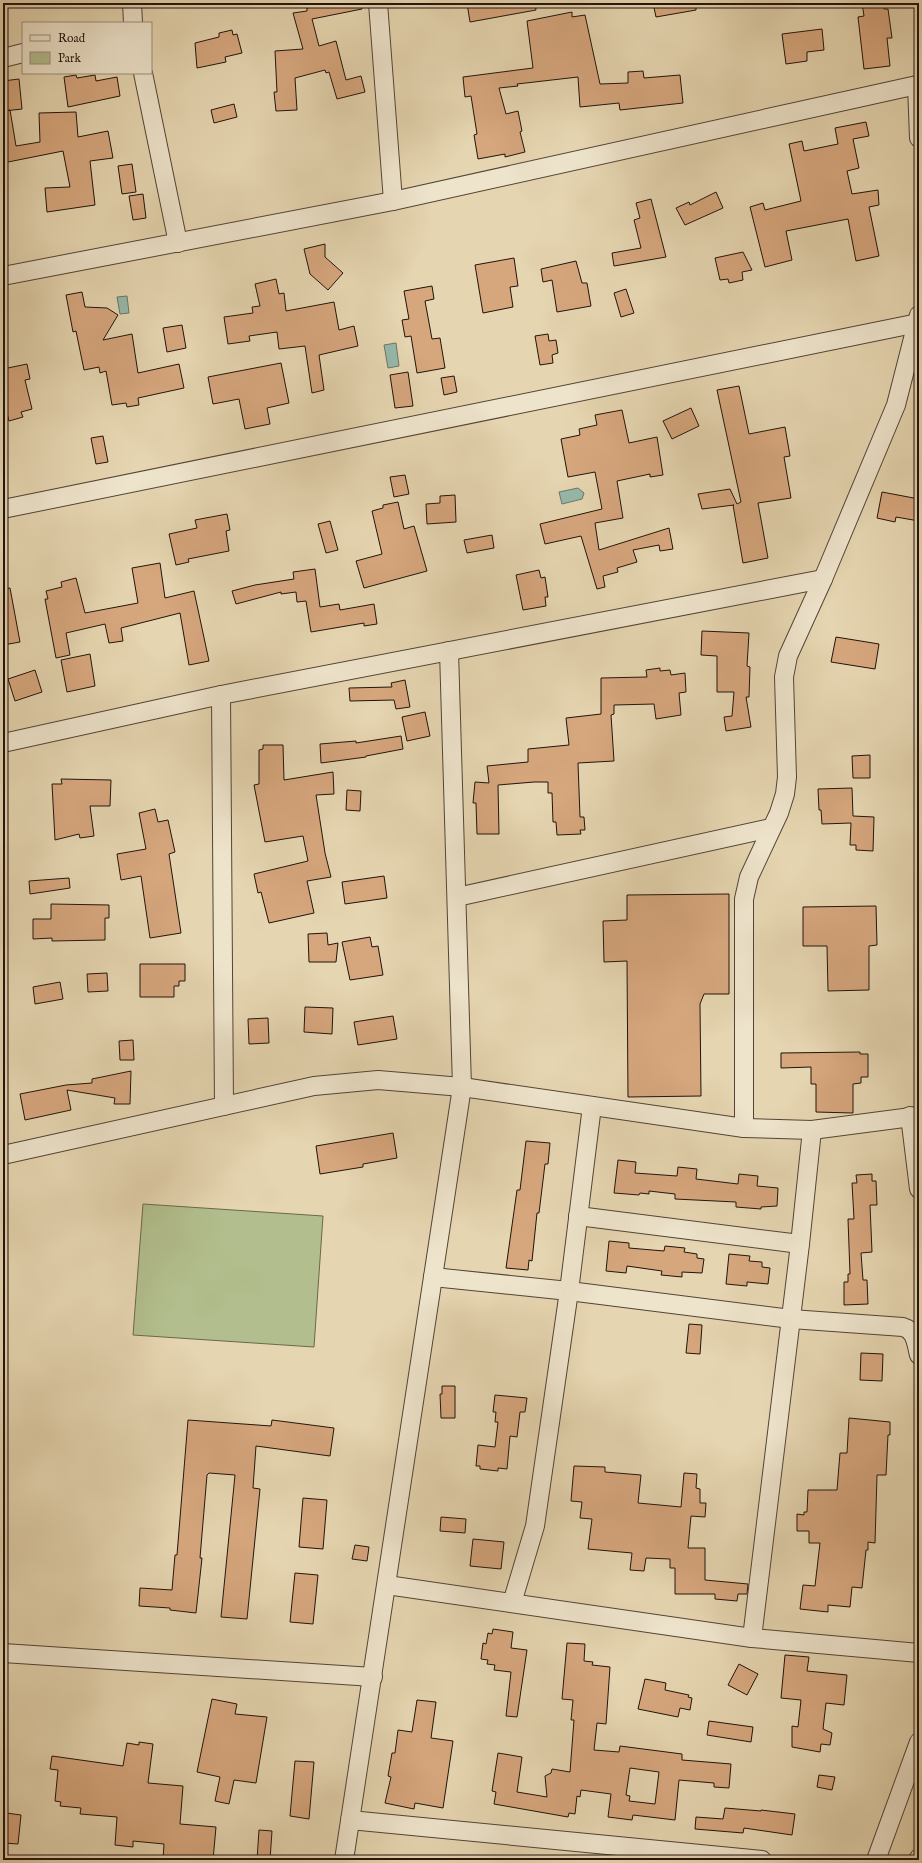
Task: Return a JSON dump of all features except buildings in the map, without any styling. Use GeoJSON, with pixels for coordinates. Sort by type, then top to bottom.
{"type":"FeatureCollection","features":[{"type":"Feature","properties":{"kind":"street"},"geometry":{"type":"LineString","coordinates":[[132,3],[133,22]]}},
{"type":"Feature","properties":{"kind":"street"},"geometry":{"type":"LineString","coordinates":[[378,3],[393,201]]}},
{"type":"Feature","properties":{"kind":"street"},"geometry":{"type":"LineString","coordinates":[[3,58],[22,53]]}},
{"type":"Feature","properties":{"kind":"street"},"geometry":{"type":"LineString","coordinates":[[143,74],[178,243]]}},
{"type":"Feature","properties":{"kind":"street"},"geometry":{"type":"LineString","coordinates":[[3,276],[393,201],[918,85],[919,138]]}},
{"type":"Feature","properties":{"kind":"street"},"geometry":{"type":"LineString","coordinates":[[3,509],[918,319],[896,405],[823,579],[788,656],[784,677],[787,776],[785,794],[779,813],[749,877],[744,899],[744,1128]]}},
{"type":"Feature","properties":{"kind":"street"},"geometry":{"type":"LineString","coordinates":[[3,744],[221,695],[823,579]]}},
{"type":"Feature","properties":{"kind":"street"},"geometry":{"type":"LineString","coordinates":[[344,1860],[462,1087],[449,651]]}},
{"type":"Feature","properties":{"kind":"street"},"geometry":{"type":"LineString","coordinates":[[221,695],[224,1106]]}},
{"type":"Feature","properties":{"kind":"street"},"geometry":{"type":"LineString","coordinates":[[457,896],[771,828]]}},
{"type":"Feature","properties":{"kind":"street"},"geometry":{"type":"LineString","coordinates":[[3,1155],[314,1086],[378,1080],[462,1087],[744,1128],[812,1130],[915,1116],[919,1189]]}},
{"type":"Feature","properties":{"kind":"street"},"geometry":{"type":"LineString","coordinates":[[512,1603],[535,1526],[569,1291],[592,1106]]}},
{"type":"Feature","properties":{"kind":"street"},"geometry":{"type":"LineString","coordinates":[[752,1638],[800,1244],[812,1130]]}},
{"type":"Feature","properties":{"kind":"street"},"geometry":{"type":"LineString","coordinates":[[578,1216],[800,1244]]}},
{"type":"Feature","properties":{"kind":"street"},"geometry":{"type":"LineString","coordinates":[[433,1277],[569,1291],[790,1319],[903,1327],[911,1331],[915,1338],[919,1355]]}},
{"type":"Feature","properties":{"kind":"street"},"geometry":{"type":"LineString","coordinates":[[387,1585],[752,1638],[919,1653]]}},
{"type":"Feature","properties":{"kind":"street"},"geometry":{"type":"LineString","coordinates":[[3,1653],[373,1677]]}},
{"type":"Feature","properties":{"kind":"street"},"geometry":{"type":"LineString","coordinates":[[876,1860],[919,1742]]}},
{"type":"Feature","properties":{"kind":"street"},"geometry":{"type":"LineString","coordinates":[[350,1820],[762,1860]]}},
{"type":"Feature","properties":{"kind":"green space"},"geometry":{"type":"Polygon","coordinates":[[[143,1204],[323,1216],[314,1347],[133,1335],[143,1204]]]}},
{"type":"Feature","properties":{"kind":"shaded area"},"geometry":{"type":"Polygon","coordinates":[[[127,296],[129,313],[120,314],[117,297],[127,296]]]}},
{"type":"Feature","properties":{"kind":"shaded area"},"geometry":{"type":"Polygon","coordinates":[[[396,343],[399,366],[388,368],[384,345],[396,343]]]}},
{"type":"Feature","properties":{"kind":"shaded area"},"geometry":{"type":"Polygon","coordinates":[[[578,488],[584,493],[582,499],[562,504],[559,492],[578,488]]]}}]}
